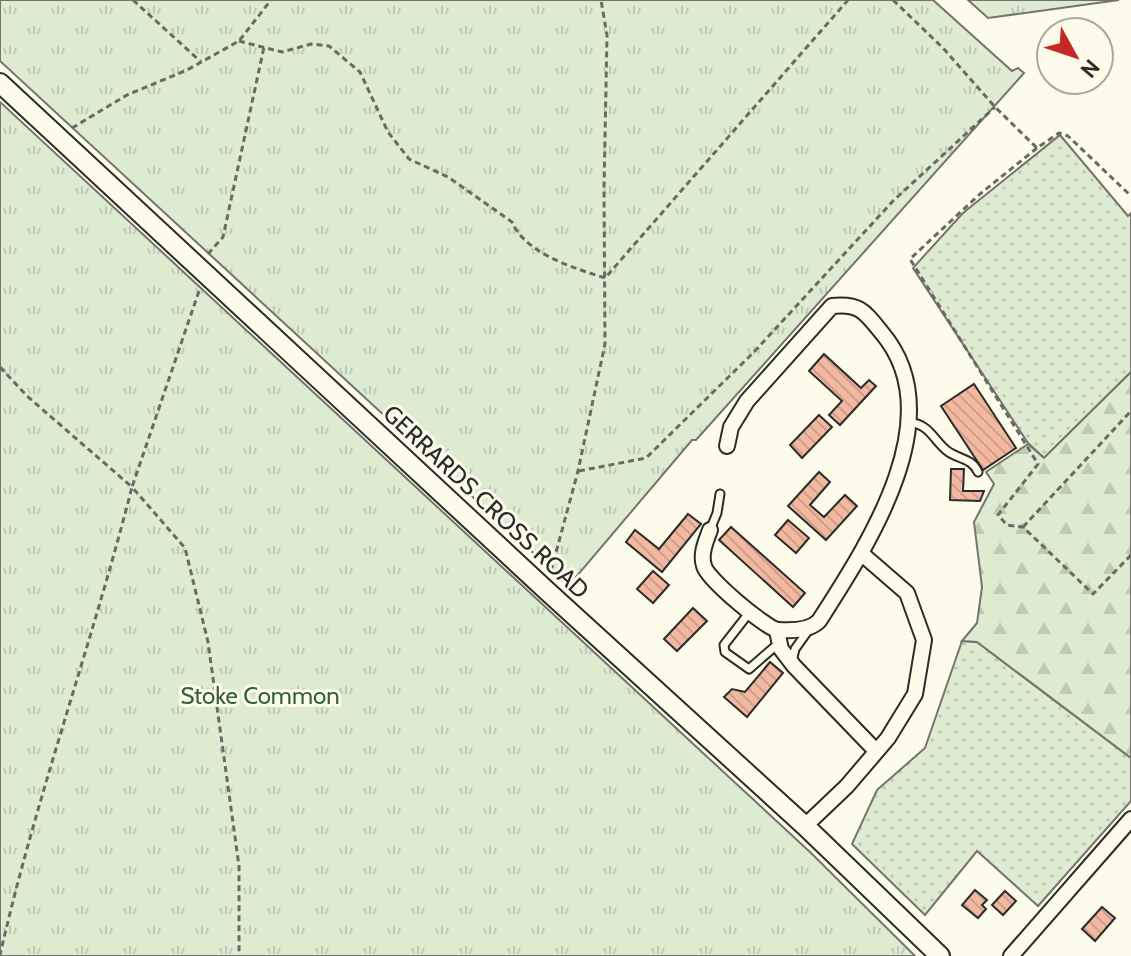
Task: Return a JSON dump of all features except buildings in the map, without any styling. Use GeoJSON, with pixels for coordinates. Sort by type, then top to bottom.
{"type":"FeatureCollection","features":[{"type":"Feature","properties":{"kind":"main road","name":"GERRARDS CROSS ROAD"},"geometry":{"type":"LineString","coordinates":[[0,83],[805,826],[940,956]]}},
{"type":"Feature","properties":{"kind":"street"},"geometry":{"type":"LineString","coordinates":[[727,446],[731,427],[747,401],[832,306],[848,304],[864,310],[889,341],[908,388],[909,422],[888,499],[862,554],[819,621],[810,628],[778,637]]}},
{"type":"Feature","properties":{"kind":"street"},"geometry":{"type":"LineString","coordinates":[[710,530],[703,553],[704,569],[734,600],[778,637],[792,664],[876,751]]}},
{"type":"Feature","properties":{"kind":"street"},"geometry":{"type":"LineString","coordinates":[[805,826],[847,786],[888,738],[915,694],[924,640],[907,593],[862,554]]}},
{"type":"Feature","properties":{"kind":"street"},"geometry":{"type":"LineString","coordinates":[[1011,956],[1131,819]]}},
{"type":"Feature","properties":{"kind":"lane"},"geometry":{"type":"LineString","coordinates":[[909,422],[930,430],[945,449],[974,463],[978,472]]}},
{"type":"Feature","properties":{"kind":"lane"},"geometry":{"type":"LineString","coordinates":[[710,530],[720,494]]}},
{"type":"Feature","properties":{"kind":"lane"},"geometry":{"type":"LineString","coordinates":[[750,611],[724,645],[725,652],[749,669],[778,637]]}},
{"type":"Feature","properties":{"kind":"lane"},"geometry":{"type":"LineString","coordinates":[[792,664],[795,649],[810,628]]}},
{"type":"Feature","properties":{"kind":"path"},"geometry":{"type":"LineString","coordinates":[[133,0],[201,62]]}},
{"type":"Feature","properties":{"kind":"path"},"geometry":{"type":"LineString","coordinates":[[58,136],[127,95],[201,62],[239,41],[271,0]]}},
{"type":"Feature","properties":{"kind":"path"},"geometry":{"type":"LineString","coordinates":[[546,590],[578,471],[605,344],[607,35],[601,0]]}},
{"type":"Feature","properties":{"kind":"path"},"geometry":{"type":"LineString","coordinates":[[605,278],[848,0]]}},
{"type":"Feature","properties":{"kind":"path"},"geometry":{"type":"LineString","coordinates":[[893,0],[1037,148]]}},
{"type":"Feature","properties":{"kind":"path"},"geometry":{"type":"LineString","coordinates":[[239,41],[282,52],[311,44],[329,46],[360,72],[388,132],[409,159],[448,177],[512,222],[517,233],[559,263],[605,278]]}},
{"type":"Feature","properties":{"kind":"path"},"geometry":{"type":"LineString","coordinates":[[0,955],[15,887],[117,547],[132,487],[201,270],[223,237],[264,47]]}},
{"type":"Feature","properties":{"kind":"path"},"geometry":{"type":"LineString","coordinates":[[578,471],[646,458],[754,352],[893,201],[995,107]]}},
{"type":"Feature","properties":{"kind":"path"},"geometry":{"type":"LineString","coordinates":[[1131,196],[1068,136],[1059,133],[980,194],[910,259],[1038,464],[998,515],[1007,525],[1023,527],[1093,594],[1131,555]]}},
{"type":"Feature","properties":{"kind":"path"},"geometry":{"type":"LineString","coordinates":[[0,367],[27,396],[132,487],[185,548],[208,642],[239,866],[239,956]]}},
{"type":"Feature","properties":{"kind":"path"},"geometry":{"type":"LineString","coordinates":[[1023,527],[1131,411]]}},
{"type":"Feature","properties":{"kind":"green space"},"geometry":{"type":"Polygon","coordinates":[[[0,0],[933,0],[1012,71],[1018,68],[1024,73],[696,440],[692,440],[571,583],[554,572],[0,61],[0,0]]]}},
{"type":"Feature","properties":{"kind":"green space"},"geometry":{"type":"Polygon","coordinates":[[[968,0],[1119,0],[988,18],[968,0]]]}},
{"type":"Feature","properties":{"kind":"green space","name":"Stoke Common"},"geometry":{"type":"Polygon","coordinates":[[[0,102],[811,853],[915,956],[0,956],[0,102]]]}},
{"type":"Feature","properties":{"kind":"green space"},"geometry":{"type":"Polygon","coordinates":[[[1060,135],[1128,216],[1131,213],[1131,372],[1044,458],[1028,443],[913,268],[963,213],[1060,135]]]}},
{"type":"Feature","properties":{"kind":"green space"},"geometry":{"type":"Polygon","coordinates":[[[1131,372],[1131,758],[977,642],[962,641],[977,623],[982,587],[974,522],[994,484],[986,472],[1028,444],[1044,458],[1131,372]]]}},
{"type":"Feature","properties":{"kind":"green space"},"geometry":{"type":"Polygon","coordinates":[[[962,641],[977,642],[1131,758],[1131,801],[1038,906],[977,851],[925,915],[852,844],[877,790],[925,748],[962,641]]]}}]}
